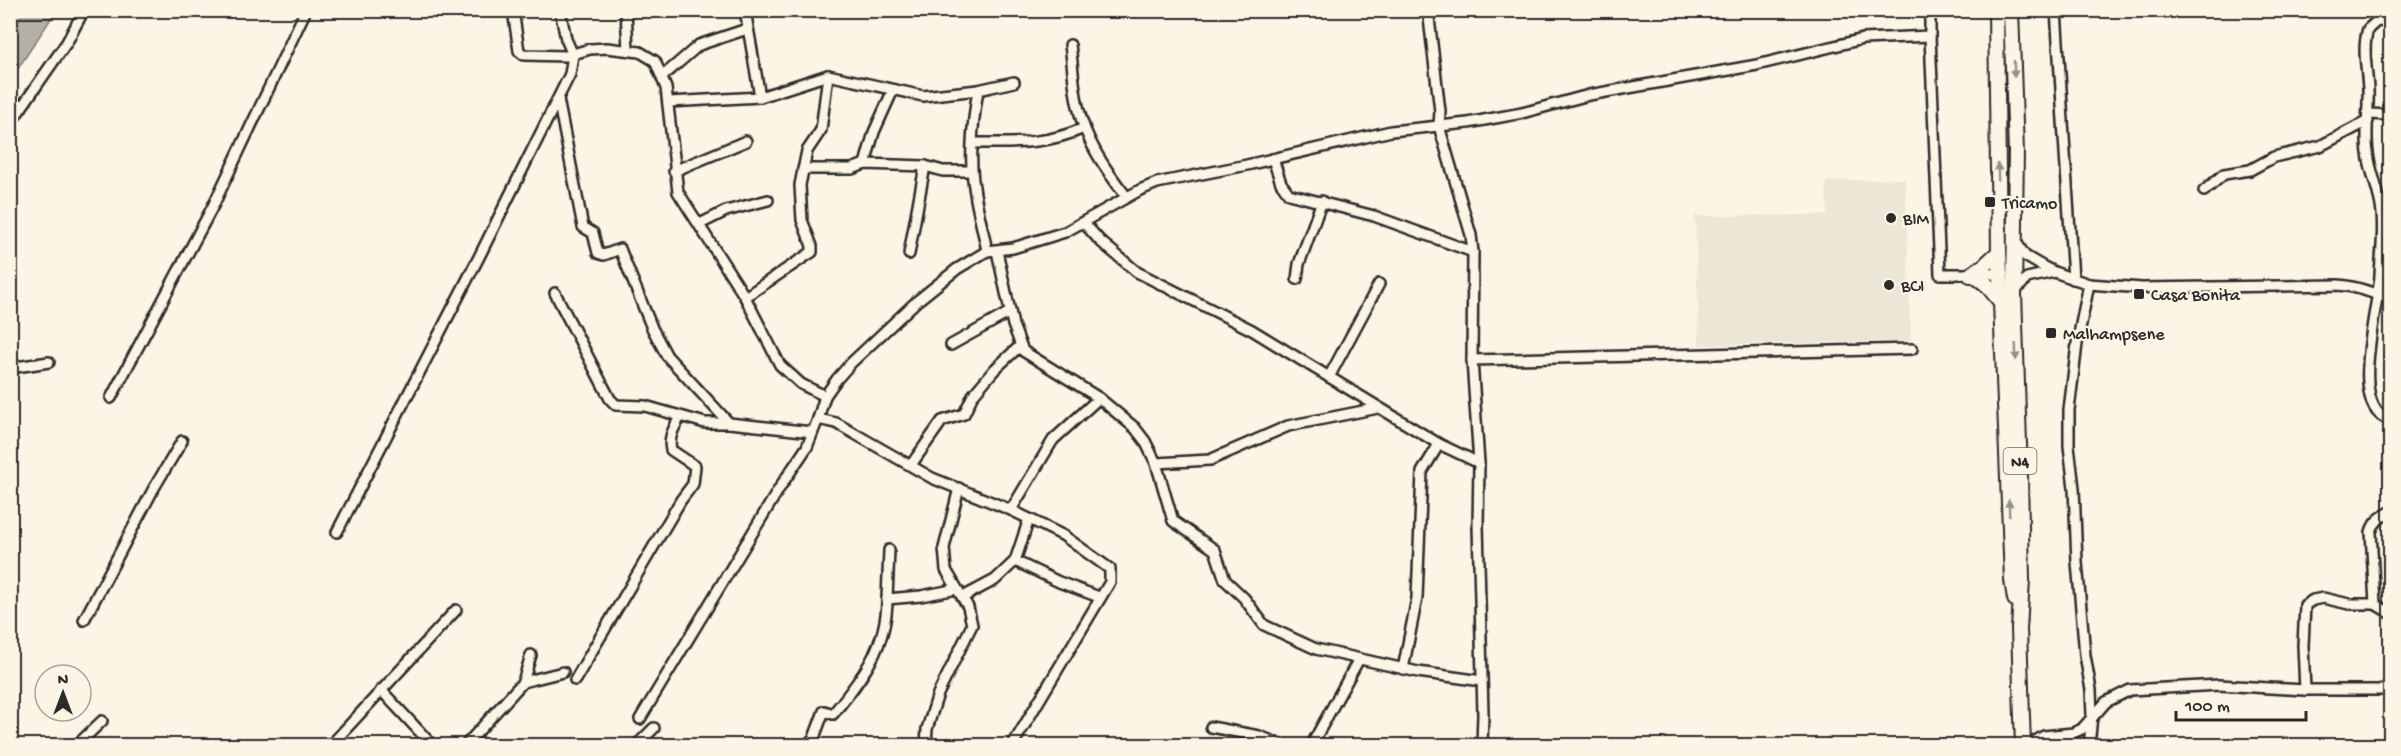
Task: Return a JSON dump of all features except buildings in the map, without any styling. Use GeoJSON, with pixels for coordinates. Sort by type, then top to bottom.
{"type":"FeatureCollection","features":[{"type":"Feature","properties":{"kind":"highway","name":"N4"},"geometry":{"type":"LineString","coordinates":[[1996,10],[1999,252],[2012,580],[2019,629],[2025,746]]}},
{"type":"Feature","properties":{"kind":"highway","name":"N4"},"geometry":{"type":"LineString","coordinates":[[2011,10],[2016,152],[2014,293],[2022,580],[2019,629]]}},
{"type":"Feature","properties":{"kind":"highway"},"geometry":{"type":"LineString","coordinates":[[1999,252],[1972,275],[1986,284],[2001,302]]}},
{"type":"Feature","properties":{"kind":"street"},"geometry":{"type":"LineString","coordinates":[[10,124],[67,42],[84,10]]}},
{"type":"Feature","properties":{"kind":"street"},"geometry":{"type":"LineString","coordinates":[[111,398],[213,206],[306,10]]}},
{"type":"Feature","properties":{"kind":"street"},"geometry":{"type":"LineString","coordinates":[[513,10],[521,54],[573,55],[590,49],[628,50],[651,57],[659,66],[669,102],[674,171],[678,192],[684,204],[700,224],[745,297],[780,365],[801,384],[825,396]]}},
{"type":"Feature","properties":{"kind":"street"},"geometry":{"type":"LineString","coordinates":[[337,532],[480,255],[570,74],[573,55],[566,39],[560,10]]}},
{"type":"Feature","properties":{"kind":"street"},"geometry":{"type":"LineString","coordinates":[[626,10],[628,50]]}},
{"type":"Feature","properties":{"kind":"street"},"geometry":{"type":"LineString","coordinates":[[745,10],[760,97]]}},
{"type":"Feature","properties":{"kind":"street"},"geometry":{"type":"LineString","coordinates":[[1428,10],[1440,111],[1439,126],[1471,235],[1473,252],[1472,360],[1479,463],[1482,746]]}},
{"type":"Feature","properties":{"kind":"street"},"geometry":{"type":"LineString","coordinates":[[1930,10],[1940,274],[2015,274]]}},
{"type":"Feature","properties":{"kind":"street"},"geometry":{"type":"LineString","coordinates":[[2056,10],[2073,279]]}},
{"type":"Feature","properties":{"kind":"street"},"geometry":{"type":"LineString","coordinates":[[2377,10],[2377,21],[2367,33],[2367,151],[2376,191],[2386,206],[2378,296],[2367,369],[2370,396],[2376,411],[2383,418],[2391,420]]}},
{"type":"Feature","properties":{"kind":"street"},"geometry":{"type":"LineString","coordinates":[[2377,21],[2391,22]]}},
{"type":"Feature","properties":{"kind":"street"},"geometry":{"type":"LineString","coordinates":[[663,76],[699,45],[747,29]]}},
{"type":"Feature","properties":{"kind":"street"},"geometry":{"type":"LineString","coordinates":[[640,719],[807,447],[825,396],[851,363],[917,301],[957,269],[987,251],[1013,248],[1065,232],[1084,223],[1126,196],[1157,183],[1391,131],[1522,113],[1590,95],[1757,65],[1863,39],[1930,36]]}},
{"type":"Feature","properties":{"kind":"street"},"geometry":{"type":"LineString","coordinates":[[1070,45],[1078,105],[1084,128],[1093,147],[1126,196]]}},
{"type":"Feature","properties":{"kind":"street"},"geometry":{"type":"LineString","coordinates":[[669,102],[760,97],[828,75],[923,96],[978,90],[1014,82]]}},
{"type":"Feature","properties":{"kind":"street"},"geometry":{"type":"LineString","coordinates":[[745,297],[812,252],[802,220],[800,185],[807,151],[821,130],[828,75]]}},
{"type":"Feature","properties":{"kind":"street"},"geometry":{"type":"LineString","coordinates":[[865,164],[874,132],[893,90]]}},
{"type":"Feature","properties":{"kind":"street"},"geometry":{"type":"LineString","coordinates":[[978,90],[972,124],[972,171],[987,251]]}},
{"type":"Feature","properties":{"kind":"street"},"geometry":{"type":"LineString","coordinates":[[558,99],[584,227],[593,233],[598,253],[604,255],[620,249],[652,328],[667,356],[729,423]]}},
{"type":"Feature","properties":{"kind":"street"},"geometry":{"type":"LineString","coordinates":[[2204,191],[2224,174],[2250,170],[2274,156],[2320,146],[2368,118],[2391,115]]}},
{"type":"Feature","properties":{"kind":"street"},"geometry":{"type":"LineString","coordinates":[[973,142],[1042,141],[1066,136],[1084,128]]}},
{"type":"Feature","properties":{"kind":"street"},"geometry":{"type":"LineString","coordinates":[[674,171],[746,141]]}},
{"type":"Feature","properties":{"kind":"street"},"geometry":{"type":"LineString","coordinates":[[1273,159],[1281,183],[1289,194],[1374,216],[1473,252]]}},
{"type":"Feature","properties":{"kind":"street"},"geometry":{"type":"LineString","coordinates":[[803,169],[852,169],[865,164],[925,166],[943,171],[972,171]]}},
{"type":"Feature","properties":{"kind":"street"},"geometry":{"type":"LineString","coordinates":[[909,254],[925,166]]}},
{"type":"Feature","properties":{"kind":"street"},"geometry":{"type":"LineString","coordinates":[[700,224],[726,212],[768,200]]}},
{"type":"Feature","properties":{"kind":"street"},"geometry":{"type":"LineString","coordinates":[[1297,279],[1299,264],[1322,201]]}},
{"type":"Feature","properties":{"kind":"street"},"geometry":{"type":"LineString","coordinates":[[1084,223],[1100,241],[1137,272],[1252,330],[1438,444],[1479,463]]}},
{"type":"Feature","properties":{"kind":"street"},"geometry":{"type":"LineString","coordinates":[[2015,242],[2025,256],[2054,272],[2089,284],[2142,288],[2353,286],[2378,296],[2391,298]]}},
{"type":"Feature","properties":{"kind":"street"},"geometry":{"type":"LineString","coordinates":[[998,251],[1010,312],[1023,351],[1099,398],[1135,428],[1145,441],[1156,463],[1173,521],[1215,550],[1225,580],[1244,598],[1264,625],[1316,649],[1403,669],[1482,681]]}},
{"type":"Feature","properties":{"kind":"street"},"geometry":{"type":"LineString","coordinates":[[2014,293],[2027,278],[2054,272]]}},
{"type":"Feature","properties":{"kind":"street"},"geometry":{"type":"LineString","coordinates":[[1329,377],[1379,284]]}},
{"type":"Feature","properties":{"kind":"street"},"geometry":{"type":"LineString","coordinates":[[2089,284],[2077,344],[2069,410],[2069,446],[2074,488],[2077,562],[2092,716],[2089,746]]}},
{"type":"Feature","properties":{"kind":"street"},"geometry":{"type":"LineString","coordinates":[[555,293],[610,399],[616,405],[645,406],[705,423],[729,423],[812,432]]}},
{"type":"Feature","properties":{"kind":"street"},"geometry":{"type":"LineString","coordinates":[[951,345],[1010,312]]}},
{"type":"Feature","properties":{"kind":"street"},"geometry":{"type":"LineString","coordinates":[[910,465],[942,421],[964,414],[973,395],[995,369],[1021,345]]}},
{"type":"Feature","properties":{"kind":"street"},"geometry":{"type":"LineString","coordinates":[[1472,360],[1912,350]]}},
{"type":"Feature","properties":{"kind":"street"},"geometry":{"type":"LineString","coordinates":[[10,368],[49,362]]}},
{"type":"Feature","properties":{"kind":"street"},"geometry":{"type":"LineString","coordinates":[[1011,510],[1053,440],[1099,398]]}},
{"type":"Feature","properties":{"kind":"street"},"geometry":{"type":"LineString","coordinates":[[1156,463],[1210,459],[1288,426],[1378,408]]}},
{"type":"Feature","properties":{"kind":"street"},"geometry":{"type":"LineString","coordinates":[[575,680],[681,500],[693,484],[695,466],[671,450],[670,437],[680,417]]}},
{"type":"Feature","properties":{"kind":"street"},"geometry":{"type":"LineString","coordinates":[[818,419],[836,423],[860,439],[932,478],[1011,510],[1080,545],[1110,569],[1110,582],[1012,746]]}},
{"type":"Feature","properties":{"kind":"street"},"geometry":{"type":"LineString","coordinates":[[84,620],[154,488],[182,441]]}},
{"type":"Feature","properties":{"kind":"street"},"geometry":{"type":"LineString","coordinates":[[1403,669],[1417,598],[1422,472],[1438,444]]}},
{"type":"Feature","properties":{"kind":"street"},"geometry":{"type":"LineString","coordinates":[[926,746],[927,729],[938,694],[972,625],[972,616],[946,570],[944,548],[959,488]]}},
{"type":"Feature","properties":{"kind":"street"},"geometry":{"type":"LineString","coordinates":[[2375,604],[2373,525],[2380,517],[2391,512]]}},
{"type":"Feature","properties":{"kind":"street"},"geometry":{"type":"LineString","coordinates":[[887,599],[960,593],[995,580],[1015,561],[1029,519]]}},
{"type":"Feature","properties":{"kind":"street"},"geometry":{"type":"LineString","coordinates":[[806,746],[814,738],[824,711],[833,714],[870,665],[880,646],[887,599],[890,550]]}},
{"type":"Feature","properties":{"kind":"street"},"geometry":{"type":"LineString","coordinates":[[1015,561],[1059,582],[1099,597]]}},
{"type":"Feature","properties":{"kind":"street"},"geometry":{"type":"LineString","coordinates":[[2305,690],[2303,645],[2305,605],[2323,598],[2349,604],[2375,604],[2391,613]]}},
{"type":"Feature","properties":{"kind":"street"},"geometry":{"type":"LineString","coordinates":[[330,746],[456,610]]}},
{"type":"Feature","properties":{"kind":"street"},"geometry":{"type":"LineString","coordinates":[[465,746],[523,682],[531,655]]}},
{"type":"Feature","properties":{"kind":"street"},"geometry":{"type":"LineString","coordinates":[[1311,746],[1359,659]]}},
{"type":"Feature","properties":{"kind":"street"},"geometry":{"type":"LineString","coordinates":[[523,682],[562,672]]}},
{"type":"Feature","properties":{"kind":"street"},"geometry":{"type":"LineString","coordinates":[[2025,746],[2044,736],[2073,733],[2082,729],[2106,702],[2130,690],[2219,685],[2305,690],[2391,690]]}},
{"type":"Feature","properties":{"kind":"street"},"geometry":{"type":"LineString","coordinates":[[381,690],[433,746]]}},
{"type":"Feature","properties":{"kind":"street"},"geometry":{"type":"LineString","coordinates":[[76,746],[102,721]]}},
{"type":"Feature","properties":{"kind":"street"},"geometry":{"type":"LineString","coordinates":[[1211,727],[1259,736],[1285,746]]}},
{"type":"Feature","properties":{"kind":"street"},"geometry":{"type":"LineString","coordinates":[[636,746],[654,728]]}},
{"type":"Feature","properties":{"kind":"shaded area"},"geometry":{"type":"Polygon","coordinates":[[[10,11],[56,11],[11,79],[10,11]]]}},
{"type":"Feature","properties":{"kind":"shaded area"},"geometry":{"type":"Polygon","coordinates":[[[1905,179],[1911,341],[1699,345],[1695,216],[1827,215],[1826,181],[1905,179]]]}},
{"type":"Feature","properties":{"kind":"place","name":"Tricamo"},"geometry":{"type":"Point","coordinates":[1990,202]}},
{"type":"Feature","properties":{"kind":"place","name":"BIM"},"geometry":{"type":"Point","coordinates":[1891,218]}},
{"type":"Feature","properties":{"kind":"place","name":"BCI"},"geometry":{"type":"Point","coordinates":[1889,285]}},
{"type":"Feature","properties":{"kind":"place","name":"Casa Bonita"},"geometry":{"type":"Point","coordinates":[2139,294]}},
{"type":"Feature","properties":{"kind":"place","name":"Malhampsene"},"geometry":{"type":"Point","coordinates":[2051,333]}}]}
